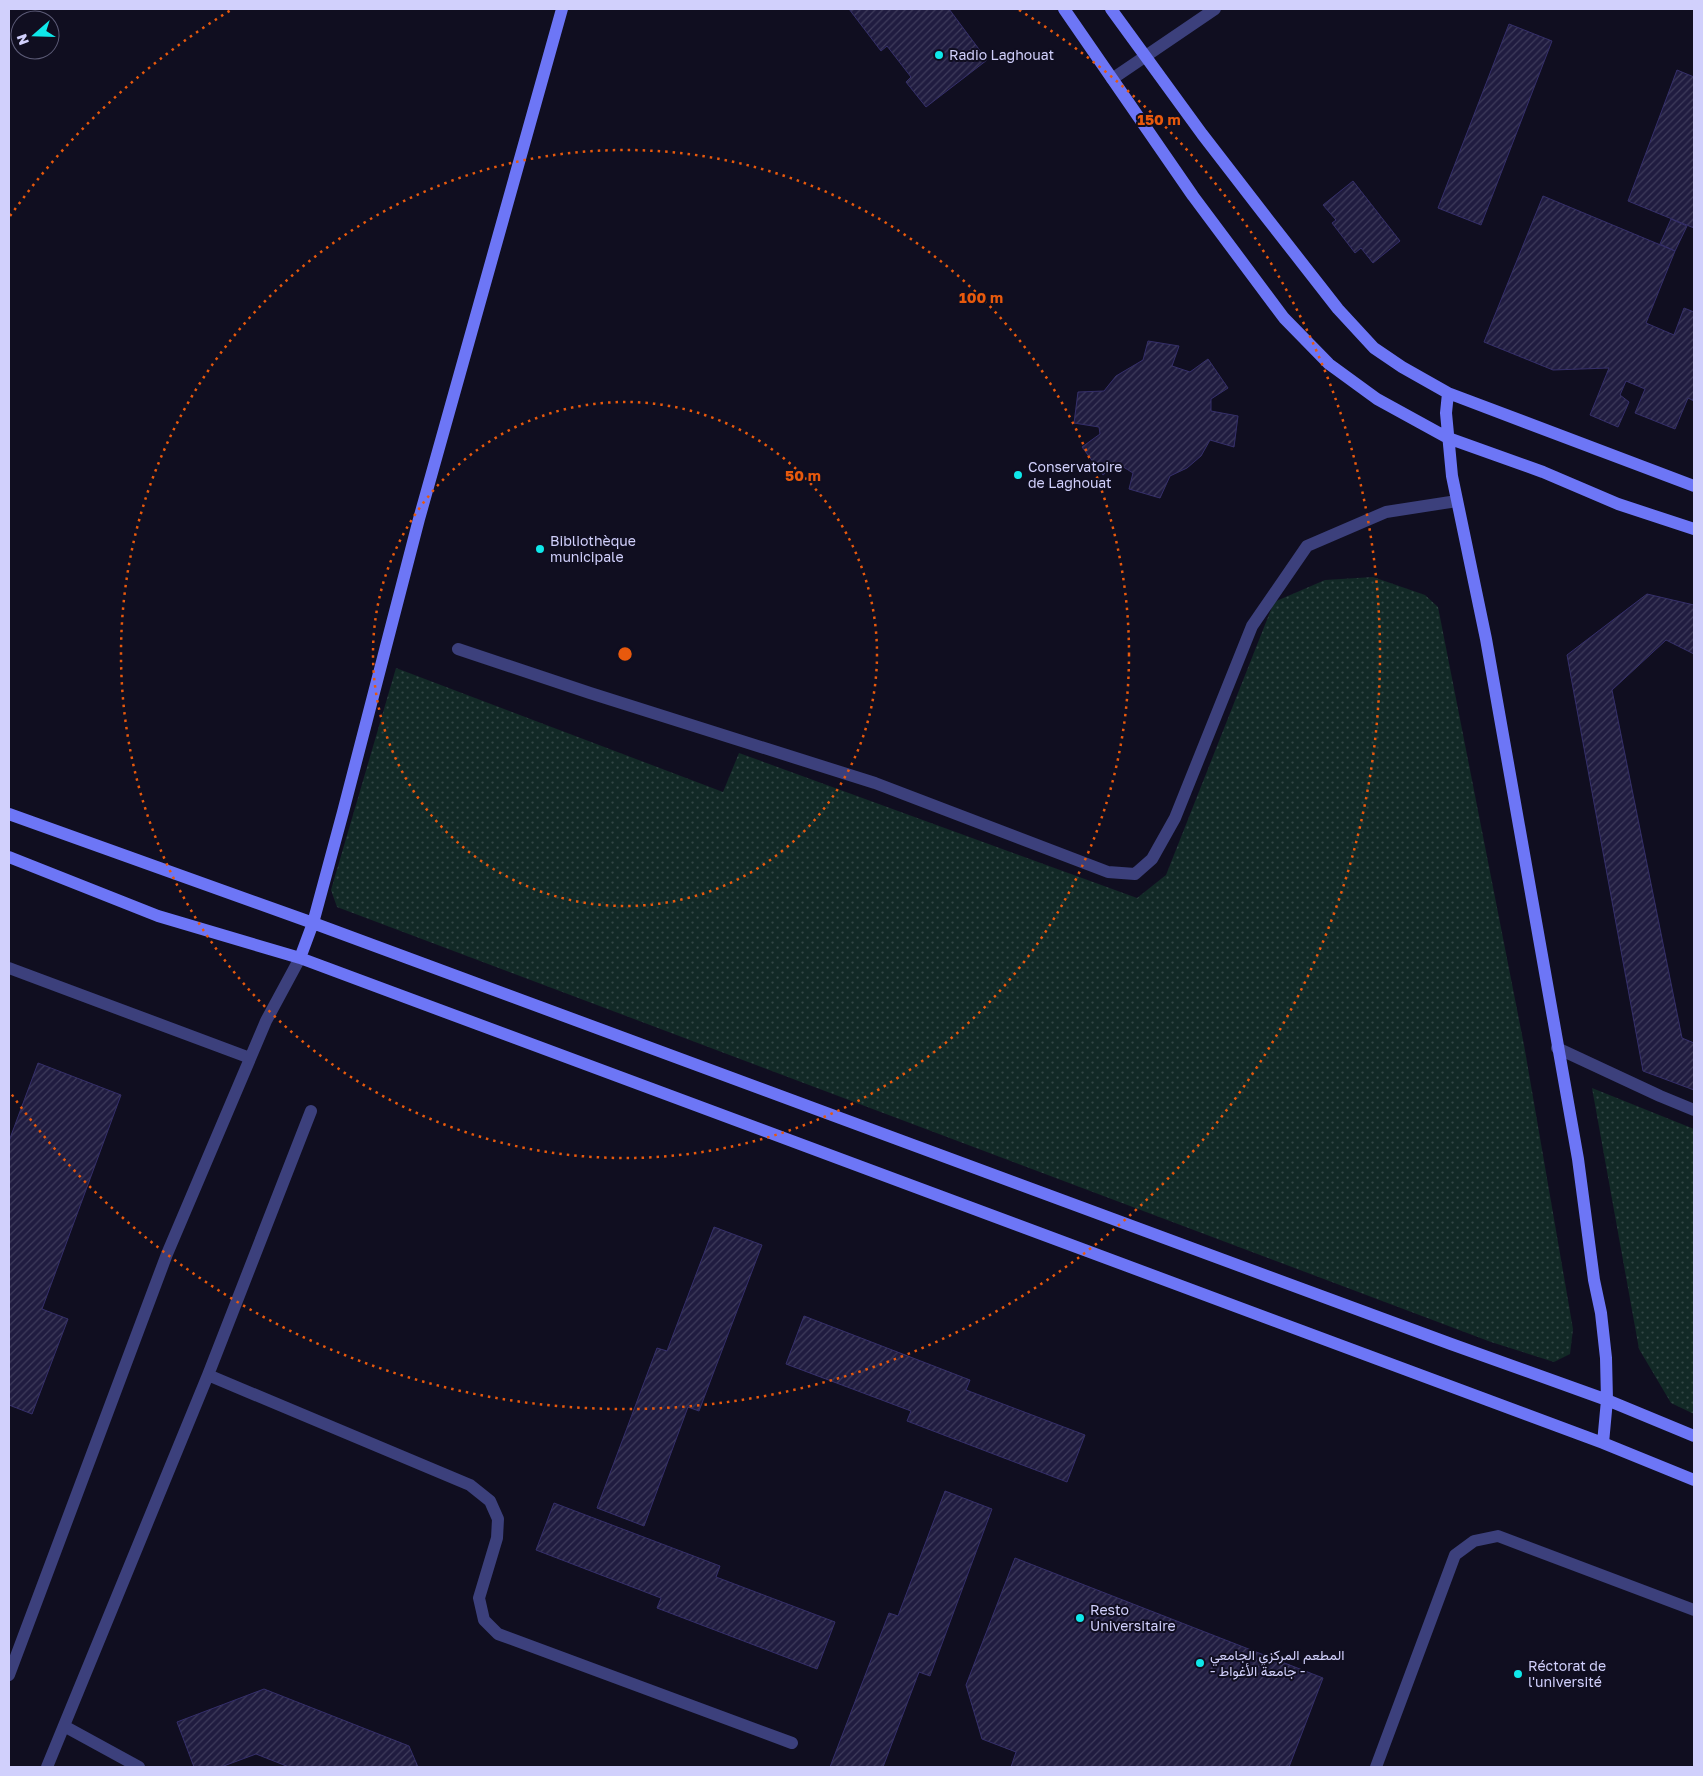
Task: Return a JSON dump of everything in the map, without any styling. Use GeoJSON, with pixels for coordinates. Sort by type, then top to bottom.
{"type":"FeatureCollection","features":[{"type":"Feature","properties":{"kind":"street"},"geometry":{"type":"LineString","coordinates":[[9,1675],[167,1254],[266,1021],[300,958],[312,923],[344,812],[419,519],[562,9]]}},
{"type":"Feature","properties":{"kind":"street"},"geometry":{"type":"LineString","coordinates":[[1064,9],[1192,196],[1284,318],[1329,364],[1377,399],[1448,438],[1543,472],[1618,504],[1694,529]]}},
{"type":"Feature","properties":{"kind":"street"},"geometry":{"type":"LineString","coordinates":[[1111,9],[1202,134],[1338,309],[1374,348],[1402,367],[1448,393],[1694,486]]}},
{"type":"Feature","properties":{"kind":"street"},"geometry":{"type":"LineString","coordinates":[[1112,79],[1215,9]]}},
{"type":"Feature","properties":{"kind":"street"},"geometry":{"type":"LineString","coordinates":[[1448,393],[1446,413],[1448,438],[1457,501],[1484,629],[1578,1159],[1594,1280],[1601,1313],[1606,1358],[1607,1400],[1603,1443]]}},
{"type":"Feature","properties":{"kind":"street"},"geometry":{"type":"LineString","coordinates":[[458,648],[598,696],[875,783],[1108,872],[1135,874],[1152,860],[1175,818],[1252,626],[1307,546],[1386,512],[1457,501]]}},
{"type":"Feature","properties":{"kind":"street"},"geometry":{"type":"LineString","coordinates":[[9,814],[312,923],[1607,1400],[1694,1436]]}},
{"type":"Feature","properties":{"kind":"street"},"geometry":{"type":"LineString","coordinates":[[9,857],[158,916],[300,958],[1603,1443],[1694,1480]]}},
{"type":"Feature","properties":{"kind":"street"},"geometry":{"type":"LineString","coordinates":[[9,968],[250,1058]]}},
{"type":"Feature","properties":{"kind":"street"},"geometry":{"type":"LineString","coordinates":[[1557,1048],[1694,1110]]}},
{"type":"Feature","properties":{"kind":"street"},"geometry":{"type":"LineString","coordinates":[[47,1767],[208,1375],[311,1111]]}},
{"type":"Feature","properties":{"kind":"street"},"geometry":{"type":"LineString","coordinates":[[208,1375],[470,1485],[490,1501],[498,1518],[497,1538],[478,1598],[484,1620],[498,1634],[792,1743]]}},
{"type":"Feature","properties":{"kind":"street"},"geometry":{"type":"LineString","coordinates":[[1376,1767],[1455,1554],[1474,1540],[1498,1536],[1694,1610]]}},
{"type":"Feature","properties":{"kind":"street"},"geometry":{"type":"LineString","coordinates":[[64,1726],[139,1767]]}},
{"type":"Feature","properties":{"kind":"green space"},"geometry":{"type":"Polygon","coordinates":[[[1373,577],[1425,595],[1438,607],[1524,1045],[1573,1329],[1570,1354],[1554,1362],[1491,1342],[337,907],[331,890],[396,668],[723,792],[739,753],[1137,898],[1166,875],[1274,602],[1325,580],[1373,577]]]}},
{"type":"Feature","properties":{"kind":"green space"},"geometry":{"type":"Polygon","coordinates":[[[1592,1088],[1694,1129],[1694,1414],[1671,1403],[1639,1349],[1592,1088]]]}},
{"type":"Feature","properties":{"kind":"building","name":"Radio Laghouat"},"geometry":{"type":"Polygon","coordinates":[[[849,9],[949,9],[987,60],[926,107],[906,82],[911,77],[887,46],[881,51],[849,9]]]}},
{"type":"Feature","properties":{"kind":"building"},"geometry":{"type":"Polygon","coordinates":[[[1509,24],[1552,41],[1481,225],[1438,208],[1509,24]]]}},
{"type":"Feature","properties":{"kind":"building"},"geometry":{"type":"Polygon","coordinates":[[[1677,70],[1694,77],[1694,228],[1628,201],[1677,70]]]}},
{"type":"Feature","properties":{"kind":"building"},"geometry":{"type":"Polygon","coordinates":[[[1353,181],[1400,241],[1373,263],[1361,248],[1355,253],[1332,223],[1336,220],[1323,205],[1353,181]]]}},
{"type":"Feature","properties":{"kind":"building"},"geometry":{"type":"Polygon","coordinates":[[[1543,196],[1675,251],[1646,323],[1674,335],[1684,308],[1694,312],[1694,401],[1688,398],[1675,429],[1635,413],[1645,389],[1626,381],[1620,395],[1629,402],[1618,427],[1590,415],[1609,368],[1553,370],[1484,342],[1543,196]]]}},
{"type":"Feature","properties":{"kind":"building"},"geometry":{"type":"Polygon","coordinates":[[[1671,219],[1687,226],[1675,251],[1660,244],[1671,219]]]}},
{"type":"Feature","properties":{"kind":"building"},"geometry":{"type":"Polygon","coordinates":[[[1148,341],[1179,346],[1172,366],[1190,372],[1208,359],[1228,388],[1211,399],[1211,411],[1238,416],[1234,447],[1210,440],[1201,456],[1187,468],[1170,476],[1160,498],[1129,489],[1133,473],[1117,463],[1103,475],[1082,447],[1100,434],[1099,427],[1074,423],[1078,392],[1104,391],[1116,376],[1143,360],[1148,341]]]}},
{"type":"Feature","properties":{"kind":"building"},"geometry":{"type":"Polygon","coordinates":[[[1647,594],[1694,605],[1694,654],[1666,640],[1612,690],[1682,1038],[1694,1043],[1694,1090],[1643,1071],[1567,655],[1647,594]]]}},
{"type":"Feature","properties":{"kind":"building"},"geometry":{"type":"Polygon","coordinates":[[[38,1063],[121,1095],[42,1309],[68,1319],[32,1414],[9,1405],[9,1141],[38,1063]]]}},
{"type":"Feature","properties":{"kind":"building"},"geometry":{"type":"Polygon","coordinates":[[[714,1227],[762,1245],[699,1411],[688,1407],[644,1526],[597,1508],[657,1348],[667,1351],[714,1227]]]}},
{"type":"Feature","properties":{"kind":"building"},"geometry":{"type":"Polygon","coordinates":[[[804,1316],[970,1380],[966,1390],[1085,1435],[1067,1482],[907,1421],[911,1411],[786,1364],[804,1316]]]}},
{"type":"Feature","properties":{"kind":"building"},"geometry":{"type":"Polygon","coordinates":[[[945,1491],[992,1509],[930,1676],[919,1672],[883,1767],[830,1767],[889,1613],[898,1616],[945,1491]]]}},
{"type":"Feature","properties":{"kind":"building"},"geometry":{"type":"Polygon","coordinates":[[[554,1503],[720,1566],[716,1577],[835,1622],[817,1669],[657,1608],[661,1598],[536,1550],[554,1503]]]}},
{"type":"Feature","properties":{"kind":"building","name":"Resto Universitaire"},"geometry":{"type":"Polygon","coordinates":[[[1015,1558],[1323,1678],[1289,1767],[1011,1767],[1016,1752],[982,1739],[966,1685],[1015,1558]]]}},
{"type":"Feature","properties":{"kind":"building"},"geometry":{"type":"Polygon","coordinates":[[[264,1689],[409,1746],[418,1767],[289,1767],[256,1754],[221,1767],[194,1767],[177,1722],[264,1689]]]}},
{"type":"Feature","properties":{"kind":"place","name":"Radio Laghouat"},"geometry":{"type":"Point","coordinates":[939,55]}},
{"type":"Feature","properties":{"kind":"place","name":"Conservatoire de Laghouat"},"geometry":{"type":"Point","coordinates":[1018,475]}},
{"type":"Feature","properties":{"kind":"place","name":"Bibliothèque municipale"},"geometry":{"type":"Point","coordinates":[540,549]}},
{"type":"Feature","properties":{"kind":"place","name":"Resto Universitaire"},"geometry":{"type":"Point","coordinates":[1080,1618]}},
{"type":"Feature","properties":{"kind":"place","name":"المطعم المركزي الجامعي - جامعة الأغواط -"},"geometry":{"type":"Point","coordinates":[1200,1663]}},
{"type":"Feature","properties":{"kind":"place","name":"Réctorat de l'université"},"geometry":{"type":"Point","coordinates":[1518,1674]}}]}
